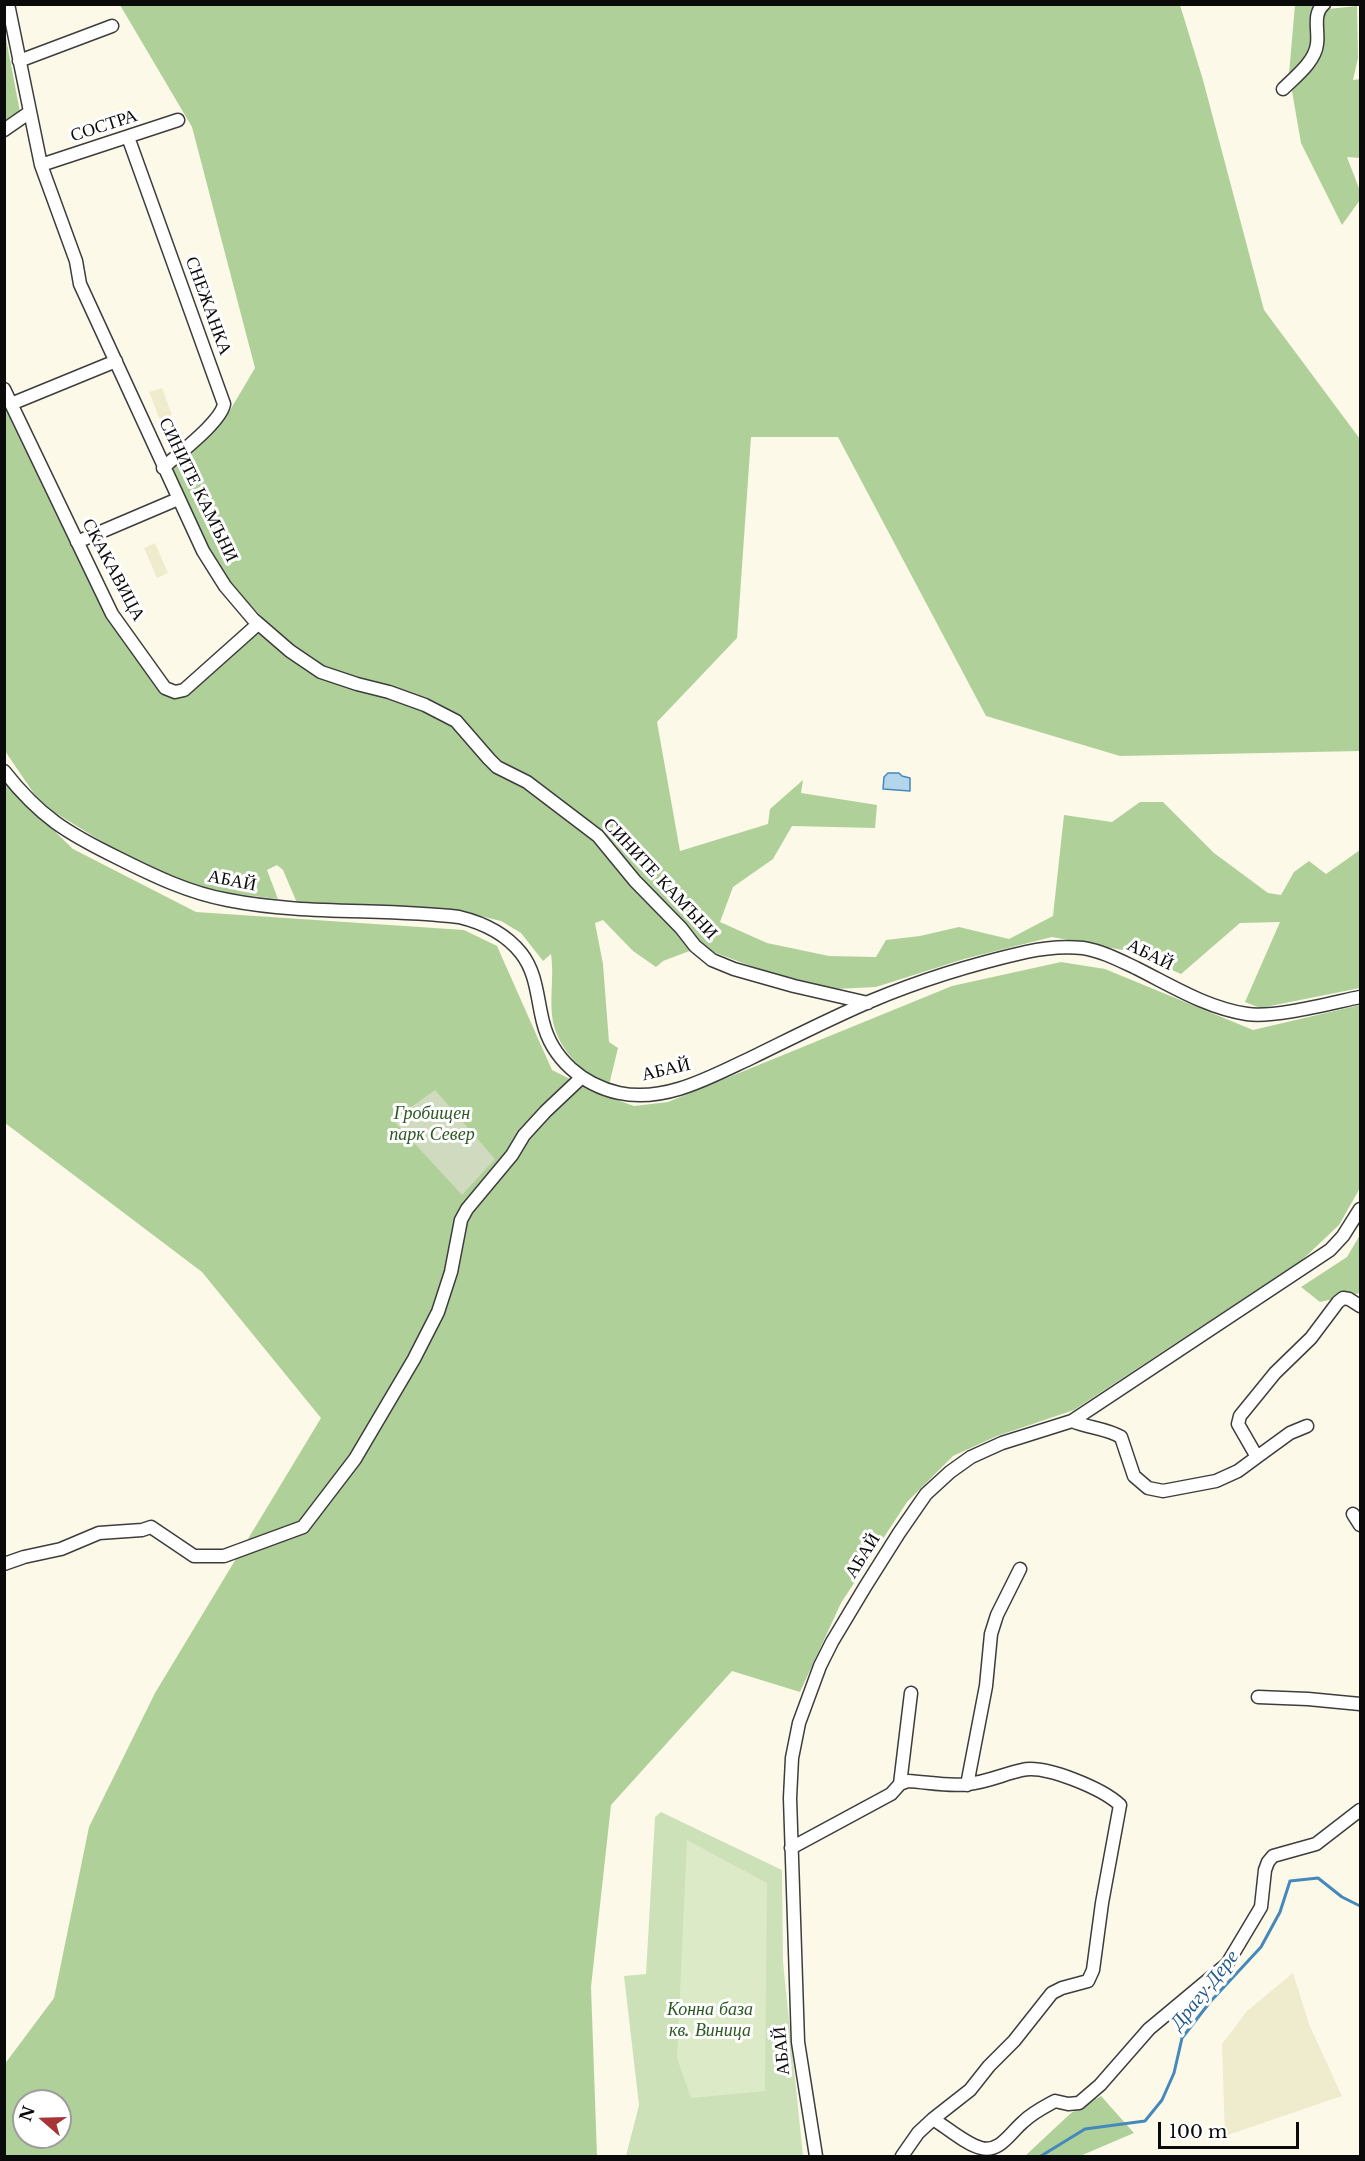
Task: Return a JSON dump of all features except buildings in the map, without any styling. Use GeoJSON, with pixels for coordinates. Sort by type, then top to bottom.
{"type":"FeatureCollection","features":[{"type":"Feature","properties":{"kind":"street","name":"СИНИТЕ КАМЪНИ"},"geometry":{"type":"LineString","coordinates":[[8,4],[41,165],[76,261],[80,284],[163,468],[203,551],[225,586],[258,624],[290,651],[321,672],[425,705],[456,721],[497,767],[527,782],[598,836],[635,881],[681,928],[695,946],[712,960],[734,969],[794,986],[868,1002]]}},
{"type":"Feature","properties":{"kind":"street"},"geometry":{"type":"LineString","coordinates":[[1283,89],[1308,63],[1317,49],[1319,34],[1316,16],[1317,11],[1324,4]]}},
{"type":"Feature","properties":{"kind":"street"},"geometry":{"type":"LineString","coordinates":[[19,61],[112,26]]}},
{"type":"Feature","properties":{"kind":"street"},"geometry":{"type":"LineString","coordinates":[[4,130],[30,112]]}},
{"type":"Feature","properties":{"kind":"street","name":"СОСТРА"},"geometry":{"type":"LineString","coordinates":[[41,165],[178,120]]}},
{"type":"Feature","properties":{"kind":"street","name":"СНЕЖАНКА"},"geometry":{"type":"LineString","coordinates":[[128,137],[224,404],[223,410],[210,425],[163,468]]}},
{"type":"Feature","properties":{"kind":"street"},"geometry":{"type":"LineString","coordinates":[[11,404],[116,361]]}},
{"type":"Feature","properties":{"kind":"street","name":"СКАКАВИЦА"},"geometry":{"type":"LineString","coordinates":[[4,389],[112,614],[165,688],[175,692],[184,690],[258,624]]}},
{"type":"Feature","properties":{"kind":"street"},"geometry":{"type":"LineString","coordinates":[[77,542],[178,499]]}},
{"type":"Feature","properties":{"kind":"street","name":"АБАЙ"},"geometry":{"type":"LineString","coordinates":[[4,771],[42,813],[65,831],[158,878],[194,892],[266,906],[459,917],[479,922],[496,930],[522,954],[537,990],[543,1023],[551,1045],[564,1062],[600,1088],[621,1093],[641,1095],[667,1092],[698,1082],[868,1002],[917,982],[1026,952],[1055,947],[1083,948],[1111,956],[1199,999],[1226,1009],[1250,1014],[1269,1014],[1360,997]]}},
{"type":"Feature","properties":{"kind":"street"},"geometry":{"type":"LineString","coordinates":[[4,1564],[61,1549],[99,1533],[142,1530],[151,1527],[194,1556],[224,1556],[303,1527],[355,1459],[414,1359],[438,1312],[451,1272],[461,1220],[466,1209],[512,1155],[524,1136],[546,1111],[582,1077]]}},
{"type":"Feature","properties":{"kind":"street","name":"АБАЙ"},"geometry":{"type":"LineString","coordinates":[[816,2157],[798,2042],[790,1798],[792,1758],[799,1723],[831,1642],[926,1494],[950,1472],[971,1457],[1002,1443],[1072,1421],[1330,1250],[1343,1236],[1360,1209]]}},
{"type":"Feature","properties":{"kind":"street"},"geometry":{"type":"LineString","coordinates":[[1257,1457],[1238,1424],[1240,1416],[1275,1373],[1311,1338],[1338,1302],[1349,1299],[1360,1306]]}},
{"type":"Feature","properties":{"kind":"street"},"geometry":{"type":"LineString","coordinates":[[1072,1421],[1082,1426],[1114,1432],[1121,1437],[1134,1476],[1148,1488],[1163,1491],[1216,1481],[1238,1472],[1290,1433],[1308,1426]]}},
{"type":"Feature","properties":{"kind":"street"},"geometry":{"type":"LineString","coordinates":[[1353,1514],[1360,1525]]}},
{"type":"Feature","properties":{"kind":"street"},"geometry":{"type":"LineString","coordinates":[[967,1785],[986,1686],[991,1634],[997,1615],[1020,1569]]}},
{"type":"Feature","properties":{"kind":"street"},"geometry":{"type":"LineString","coordinates":[[900,1784],[910,1693]]}},
{"type":"Feature","properties":{"kind":"street"},"geometry":{"type":"LineString","coordinates":[[1258,1697],[1360,1704]]}},
{"type":"Feature","properties":{"kind":"street"},"geometry":{"type":"LineString","coordinates":[[791,1848],[891,1794],[900,1784],[908,1781],[967,1785],[1024,1769],[1035,1770],[1077,1780],[1120,1805],[1102,1903],[1093,1971],[1088,1981],[1052,1993],[1014,2041],[989,2066],[970,2090],[918,2133],[902,2157]]}},
{"type":"Feature","properties":{"kind":"street"},"geometry":{"type":"LineString","coordinates":[[933,2119],[974,2145],[982,2149],[992,2149],[1002,2144],[1024,2121],[1054,2101],[1068,2104],[1079,2103],[1100,2085],[1149,2029],[1227,1964],[1261,1907],[1265,1870],[1273,1856],[1316,1844],[1360,1810]]}},
{"type":"Feature","properties":{"kind":"shaded area"},"geometry":{"type":"Polygon","coordinates":[[[162,388],[172,415],[160,420],[149,392],[162,388]]]}},
{"type":"Feature","properties":{"kind":"shaded area"},"geometry":{"type":"Polygon","coordinates":[[[155,543],[168,573],[157,578],[144,548],[155,543]]]}},
{"type":"Feature","properties":{"kind":"shaded area"},"geometry":{"type":"Polygon","coordinates":[[[1293,1973],[1309,2024],[1342,2096],[1225,2136],[1222,2044],[1247,2011],[1293,1973]]]}},
{"type":"Feature","properties":{"kind":"green space"},"geometry":{"type":"Polygon","coordinates":[[[120,5],[1180,5],[1203,80],[1264,310],[1360,439],[1360,751],[1120,756],[986,716],[838,437],[751,437],[737,638],[657,722],[680,851],[768,824],[770,809],[803,780],[801,793],[877,805],[875,828],[792,826],[773,859],[733,887],[720,922],[767,943],[829,956],[876,957],[886,940],[920,936],[959,927],[1009,939],[1053,916],[1064,815],[1112,822],[1140,802],[1163,802],[1214,853],[1268,893],[1281,895],[1294,872],[1309,861],[1326,874],[1360,850],[1360,988],[1260,1008],[1245,1002],[1280,922],[1240,923],[1181,974],[1128,951],[1052,937],[964,959],[876,987],[835,989],[764,971],[700,947],[663,961],[656,967],[633,951],[603,920],[595,923],[603,964],[609,1042],[618,1048],[609,1085],[580,1066],[558,1038],[552,1015],[551,954],[543,961],[521,933],[501,921],[467,913],[419,908],[297,903],[283,870],[277,865],[267,870],[278,899],[219,892],[182,881],[114,849],[41,804],[5,751],[4,399],[109,619],[165,688],[184,690],[262,617],[214,568],[169,472],[229,412],[255,368],[192,127],[120,5]]]}},
{"type":"Feature","properties":{"kind":"green space"},"geometry":{"type":"Polygon","coordinates":[[[1295,5],[1328,5],[1328,9],[1357,6],[1358,58],[1353,80],[1360,79],[1360,158],[1347,157],[1360,191],[1360,200],[1342,225],[1301,143],[1289,74],[1295,5]]]}},
{"type":"Feature","properties":{"kind":"green space"},"geometry":{"type":"Polygon","coordinates":[[[4,28],[20,112],[4,126],[4,28]]]}},
{"type":"Feature","properties":{"kind":"green space"},"geometry":{"type":"Polygon","coordinates":[[[5,783],[73,849],[196,912],[464,930],[497,946],[552,1070],[600,1094],[634,1106],[668,1102],[952,986],[1061,962],[1105,969],[1253,1030],[1360,1005],[1360,1188],[1339,1225],[1302,1260],[1074,1410],[997,1436],[953,1456],[907,1502],[841,1603],[800,1692],[732,1671],[611,1805],[591,1987],[597,2156],[5,2156],[4,2065],[54,1998],[89,1827],[155,1693],[321,1418],[202,1272],[5,1123],[5,783]]]}},
{"type":"Feature","properties":{"kind":"green space","name":"Гробищен парк Север"},"geometry":{"type":"Polygon","coordinates":[[[435,1090],[495,1159],[462,1195],[393,1120],[435,1090]]]}},
{"type":"Feature","properties":{"kind":"green space"},"geometry":{"type":"Polygon","coordinates":[[[1360,1235],[1360,1293],[1320,1302],[1301,1287],[1347,1257],[1360,1235]]]}},
{"type":"Feature","properties":{"kind":"green space","name":"Конна база кв. Виница"},"geometry":{"type":"Polygon","coordinates":[[[661,1812],[782,1870],[783,1962],[803,2156],[626,2156],[639,2105],[624,1976],[646,1974],[655,1817],[661,1812]]]}},
{"type":"Feature","properties":{"kind":"green space"},"geometry":{"type":"Polygon","coordinates":[[[687,1840],[767,1883],[765,2091],[691,2098],[677,2058],[687,1840]]]}},
{"type":"Feature","properties":{"kind":"green space"},"geometry":{"type":"Polygon","coordinates":[[[1101,2096],[1134,2133],[1080,2156],[1025,2156],[1071,2113],[1101,2096]]]}},
{"type":"Feature","properties":{"kind":"water"},"geometry":{"type":"Polygon","coordinates":[[[888,773],[899,773],[910,778],[910,791],[883,789],[884,777],[888,773]]]}},
{"type":"Feature","properties":{"kind":"waterway","name":"Драгу Дере"},"geometry":{"type":"LineString","coordinates":[[1041,2156],[1085,2129],[1145,2121],[1162,2100],[1174,2073],[1182,2038],[1210,2002],[1261,1947],[1280,1912],[1290,1881],[1318,1878],[1342,1897],[1360,1906]]}}]}
